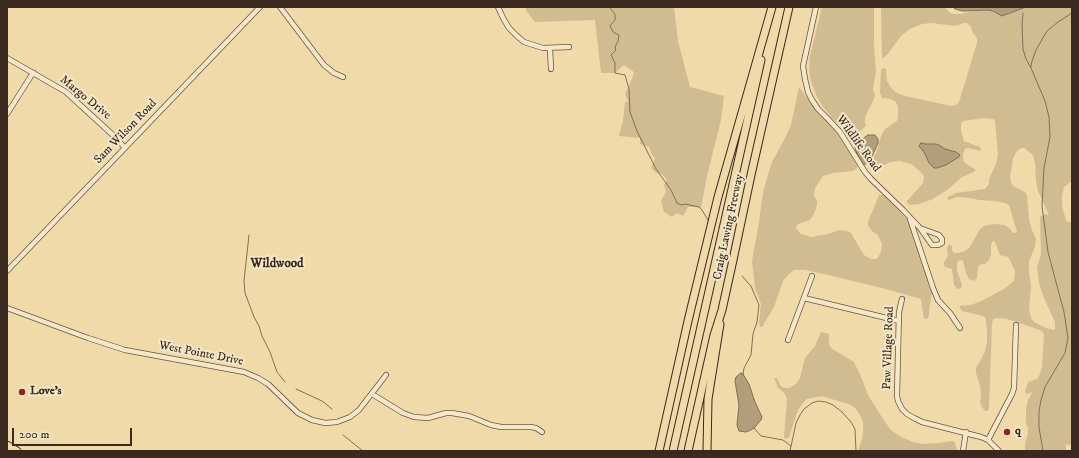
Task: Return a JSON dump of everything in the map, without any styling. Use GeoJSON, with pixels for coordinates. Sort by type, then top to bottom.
{"type":"FeatureCollection","features":[{"type":"Feature","properties":{"kind":"highway"},"geometry":{"type":"LineString","coordinates":[[659,451],[716,205],[772,7]]}},
{"type":"Feature","properties":{"kind":"highway","name":"Craig Lawing Freeway"},"geometry":{"type":"LineString","coordinates":[[673,451],[762,59],[772,7]]}},
{"type":"Feature","properties":{"kind":"highway","name":"Craig Lawing Freeway"},"geometry":{"type":"LineString","coordinates":[[688,451],[714,335],[722,310],[789,7]]}},
{"type":"Feature","properties":{"kind":"highway"},"geometry":{"type":"LineString","coordinates":[[707,451],[708,399],[722,310]]}},
{"type":"Feature","properties":{"kind":"highway"},"geometry":{"type":"LineString","coordinates":[[654,451],[668,410]]}},
{"type":"Feature","properties":{"kind":"highway"},"geometry":{"type":"LineString","coordinates":[[7,445],[17,451]]}},
{"type":"Feature","properties":{"kind":"street","name":"Sam Wilson Road"},"geometry":{"type":"LineString","coordinates":[[7,271],[260,7]]}},
{"type":"Feature","properties":{"kind":"street"},"geometry":{"type":"LineString","coordinates":[[280,7],[324,66],[343,77]]}},
{"type":"Feature","properties":{"kind":"street"},"geometry":{"type":"LineString","coordinates":[[498,7],[509,28],[524,42],[550,49],[569,47]]}},
{"type":"Feature","properties":{"kind":"street","name":"Wildlife Road"},"geometry":{"type":"LineString","coordinates":[[816,7],[804,66],[808,92],[818,109],[840,132],[865,172],[920,228],[932,245],[938,246],[942,243],[942,239],[939,235],[920,228]]}},
{"type":"Feature","properties":{"kind":"street"},"geometry":{"type":"LineString","coordinates":[[550,49],[551,69]]}},
{"type":"Feature","properties":{"kind":"street","name":"Margo Drive"},"geometry":{"type":"LineString","coordinates":[[7,58],[58,87],[72,97],[125,148]]}},
{"type":"Feature","properties":{"kind":"street"},"geometry":{"type":"LineString","coordinates":[[7,114],[34,73]]}},
{"type":"Feature","properties":{"kind":"street"},"geometry":{"type":"LineString","coordinates":[[907,214],[938,300],[950,312],[960,328]]}},
{"type":"Feature","properties":{"kind":"street"},"geometry":{"type":"LineString","coordinates":[[788,340],[812,276]]}},
{"type":"Feature","properties":{"kind":"street"},"geometry":{"type":"LineString","coordinates":[[804,298],[899,321]]}},
{"type":"Feature","properties":{"kind":"street","name":"Paw Village Road"},"geometry":{"type":"LineString","coordinates":[[902,299],[899,312],[897,396],[902,409],[907,414],[922,422],[981,437],[988,440],[1000,451]]}},
{"type":"Feature","properties":{"kind":"street","name":"West Pointe Drive"},"geometry":{"type":"LineString","coordinates":[[7,308],[125,350],[244,372],[268,384],[298,413],[312,420],[325,423],[337,422],[350,418],[359,410],[386,375]]}},
{"type":"Feature","properties":{"kind":"street"},"geometry":{"type":"LineString","coordinates":[[988,440],[1014,388],[1016,325]]}},
{"type":"Feature","properties":{"kind":"street"},"geometry":{"type":"LineString","coordinates":[[372,394],[403,413],[414,417],[428,418],[440,414],[452,413],[469,416],[500,427],[531,427],[542,432]]}},
{"type":"Feature","properties":{"kind":"street"},"geometry":{"type":"LineString","coordinates":[[963,450],[966,432]]}},
{"type":"Feature","properties":{"kind":"shaded area"},"geometry":{"type":"Polygon","coordinates":[[[525,7],[674,7],[678,41],[690,87],[724,96],[721,120],[707,176],[701,208],[688,207],[683,216],[677,213],[672,217],[664,212],[661,201],[666,192],[664,185],[667,180],[662,174],[656,173],[651,168],[655,158],[649,147],[640,144],[640,138],[619,136],[625,103],[628,101],[625,94],[634,72],[624,65],[615,73],[601,73],[595,20],[535,22],[525,7]]]}},
{"type":"Feature","properties":{"kind":"shaded area"},"geometry":{"type":"Polygon","coordinates":[[[822,7],[874,7],[876,72],[873,89],[875,95],[865,117],[866,125],[850,138],[823,107],[811,82],[809,68],[810,56],[822,7]]]}},
{"type":"Feature","properties":{"kind":"shaded area"},"geometry":{"type":"Polygon","coordinates":[[[881,7],[945,7],[950,13],[962,14],[971,11],[988,10],[997,12],[1026,7],[1072,7],[1072,181],[1064,187],[1062,196],[1062,206],[1066,220],[1068,222],[1072,222],[1072,444],[1068,445],[1066,443],[1065,451],[1025,451],[1025,443],[1028,433],[1026,408],[1033,391],[1027,394],[1025,392],[1028,382],[1037,379],[1042,367],[1044,335],[1040,330],[1007,319],[993,319],[989,409],[987,411],[985,411],[980,402],[980,386],[976,368],[984,354],[987,343],[986,320],[985,317],[962,311],[960,306],[971,305],[981,301],[1004,289],[1014,281],[1015,271],[1010,260],[1008,257],[1000,255],[995,242],[993,241],[989,260],[985,264],[981,264],[978,267],[977,278],[974,281],[969,279],[963,261],[958,261],[957,271],[962,285],[961,288],[957,289],[954,285],[952,269],[945,267],[944,265],[944,262],[948,256],[948,245],[952,246],[954,253],[965,251],[970,247],[980,229],[984,226],[994,224],[1005,225],[1013,233],[1017,232],[1009,205],[1005,203],[970,198],[958,197],[948,200],[947,198],[956,193],[985,189],[989,184],[989,179],[996,164],[998,155],[995,120],[984,118],[964,121],[961,123],[964,141],[980,147],[981,150],[968,148],[965,149],[963,154],[963,160],[965,163],[976,170],[962,177],[947,190],[933,199],[919,204],[908,204],[907,201],[923,183],[924,177],[922,173],[911,164],[900,161],[890,162],[877,169],[870,169],[869,164],[876,153],[881,136],[885,129],[897,121],[898,117],[898,106],[895,101],[882,98],[880,93],[881,70],[883,68],[886,69],[887,81],[892,89],[897,93],[951,106],[956,105],[959,102],[977,43],[977,38],[967,23],[954,26],[932,23],[922,24],[910,29],[901,36],[887,55],[883,58],[881,7]],[[1021,148],[1016,152],[1013,159],[1010,177],[1013,186],[1025,192],[1027,195],[1029,219],[1036,239],[1035,247],[1029,261],[1031,286],[1029,308],[1031,318],[1034,322],[1046,328],[1055,330],[1055,322],[1039,283],[1037,268],[1041,254],[1040,217],[1045,214],[1049,215],[1038,191],[1033,155],[1024,148],[1021,148]]]}},
{"type":"Feature","properties":{"kind":"shaded area"},"geometry":{"type":"Polygon","coordinates":[[[953,7],[1026,7],[1002,16],[988,10],[963,11],[953,7]]]}},
{"type":"Feature","properties":{"kind":"shaded area"},"geometry":{"type":"Polygon","coordinates":[[[799,87],[838,134],[858,166],[853,171],[833,173],[823,176],[815,188],[814,195],[817,205],[814,214],[810,220],[798,224],[796,228],[801,234],[811,237],[840,230],[847,231],[851,233],[864,255],[871,259],[877,259],[881,252],[882,244],[878,235],[868,226],[868,222],[879,195],[883,195],[908,221],[913,234],[932,292],[929,316],[927,319],[924,319],[921,299],[828,275],[805,270],[794,270],[783,281],[774,307],[762,327],[760,327],[761,304],[755,288],[752,261],[762,198],[772,162],[791,125],[799,87]]]}},
{"type":"Feature","properties":{"kind":"shaded area"},"geometry":{"type":"Polygon","coordinates":[[[868,135],[875,135],[878,139],[878,143],[870,161],[864,165],[855,148],[860,141],[868,135]]]}},
{"type":"Feature","properties":{"kind":"shaded area"},"geometry":{"type":"Polygon","coordinates":[[[921,143],[936,144],[960,155],[946,165],[934,168],[929,163],[924,152],[919,146],[921,143]]]}},
{"type":"Feature","properties":{"kind":"shaded area"},"geometry":{"type":"Polygon","coordinates":[[[821,332],[829,334],[829,344],[831,348],[854,362],[868,395],[891,430],[901,437],[923,444],[952,441],[955,442],[957,451],[858,451],[863,431],[863,422],[860,415],[851,405],[822,396],[807,399],[803,403],[798,410],[789,437],[786,439],[784,437],[787,399],[785,394],[778,388],[774,378],[777,378],[780,385],[784,388],[789,388],[796,384],[800,378],[805,358],[815,346],[821,332]]]}},
{"type":"Feature","properties":{"kind":"shaded area"},"geometry":{"type":"Polygon","coordinates":[[[741,373],[749,384],[762,417],[754,428],[746,432],[739,431],[737,425],[739,405],[735,381],[736,377],[741,373]]]}},
{"type":"Feature","properties":{"kind":"waterway"},"geometry":{"type":"LineString","coordinates":[[611,7],[610,8],[615,14],[615,20],[610,26],[613,32],[619,35],[615,47],[616,50],[611,55],[615,63],[615,73],[625,75],[629,89],[630,112],[637,131],[656,169],[671,190],[677,203],[681,205],[685,204],[699,207],[708,220]]}},
{"type":"Feature","properties":{"kind":"waterway"},"geometry":{"type":"LineString","coordinates":[[1023,13],[1023,49],[1045,101],[1049,117],[1050,137],[1044,168],[1042,206],[1048,252],[1064,312],[1068,338],[1065,353],[1045,387],[1041,400],[1039,427],[1043,451]]}},
{"type":"Feature","properties":{"kind":"waterway"},"geometry":{"type":"LineString","coordinates":[[1031,67],[1036,50],[1047,31],[1072,13]]}},
{"type":"Feature","properties":{"kind":"waterway"},"geometry":{"type":"LineString","coordinates":[[249,235],[244,281],[245,293],[277,372],[285,382]]}},
{"type":"Feature","properties":{"kind":"waterway"},"geometry":{"type":"LineString","coordinates":[[742,276],[751,286],[759,305],[757,322],[753,334],[751,355],[744,368],[743,375]]}},
{"type":"Feature","properties":{"kind":"waterway"},"geometry":{"type":"LineString","coordinates":[[296,389],[322,401],[332,409]]}},
{"type":"Feature","properties":{"kind":"waterway"},"geometry":{"type":"LineString","coordinates":[[790,451],[796,423],[800,415],[804,409],[812,403],[818,401],[833,405],[851,422],[855,429],[856,451]]}},
{"type":"Feature","properties":{"kind":"waterway"},"geometry":{"type":"LineString","coordinates":[[754,428],[761,436],[783,440],[791,446]]}},
{"type":"Feature","properties":{"kind":"waterway"},"geometry":{"type":"LineString","coordinates":[[343,435],[363,451]]}},
{"type":"Feature","properties":{"kind":"place","name":"Love's"},"geometry":{"type":"Point","coordinates":[22,392]}},
{"type":"Feature","properties":{"kind":"place","name":"q"},"geometry":{"type":"Point","coordinates":[1007,432]}},
{"type":"Feature","properties":{"kind":"district","name":"Wildwood"},"geometry":{"type":"Point","coordinates":[277,264]}}]}
